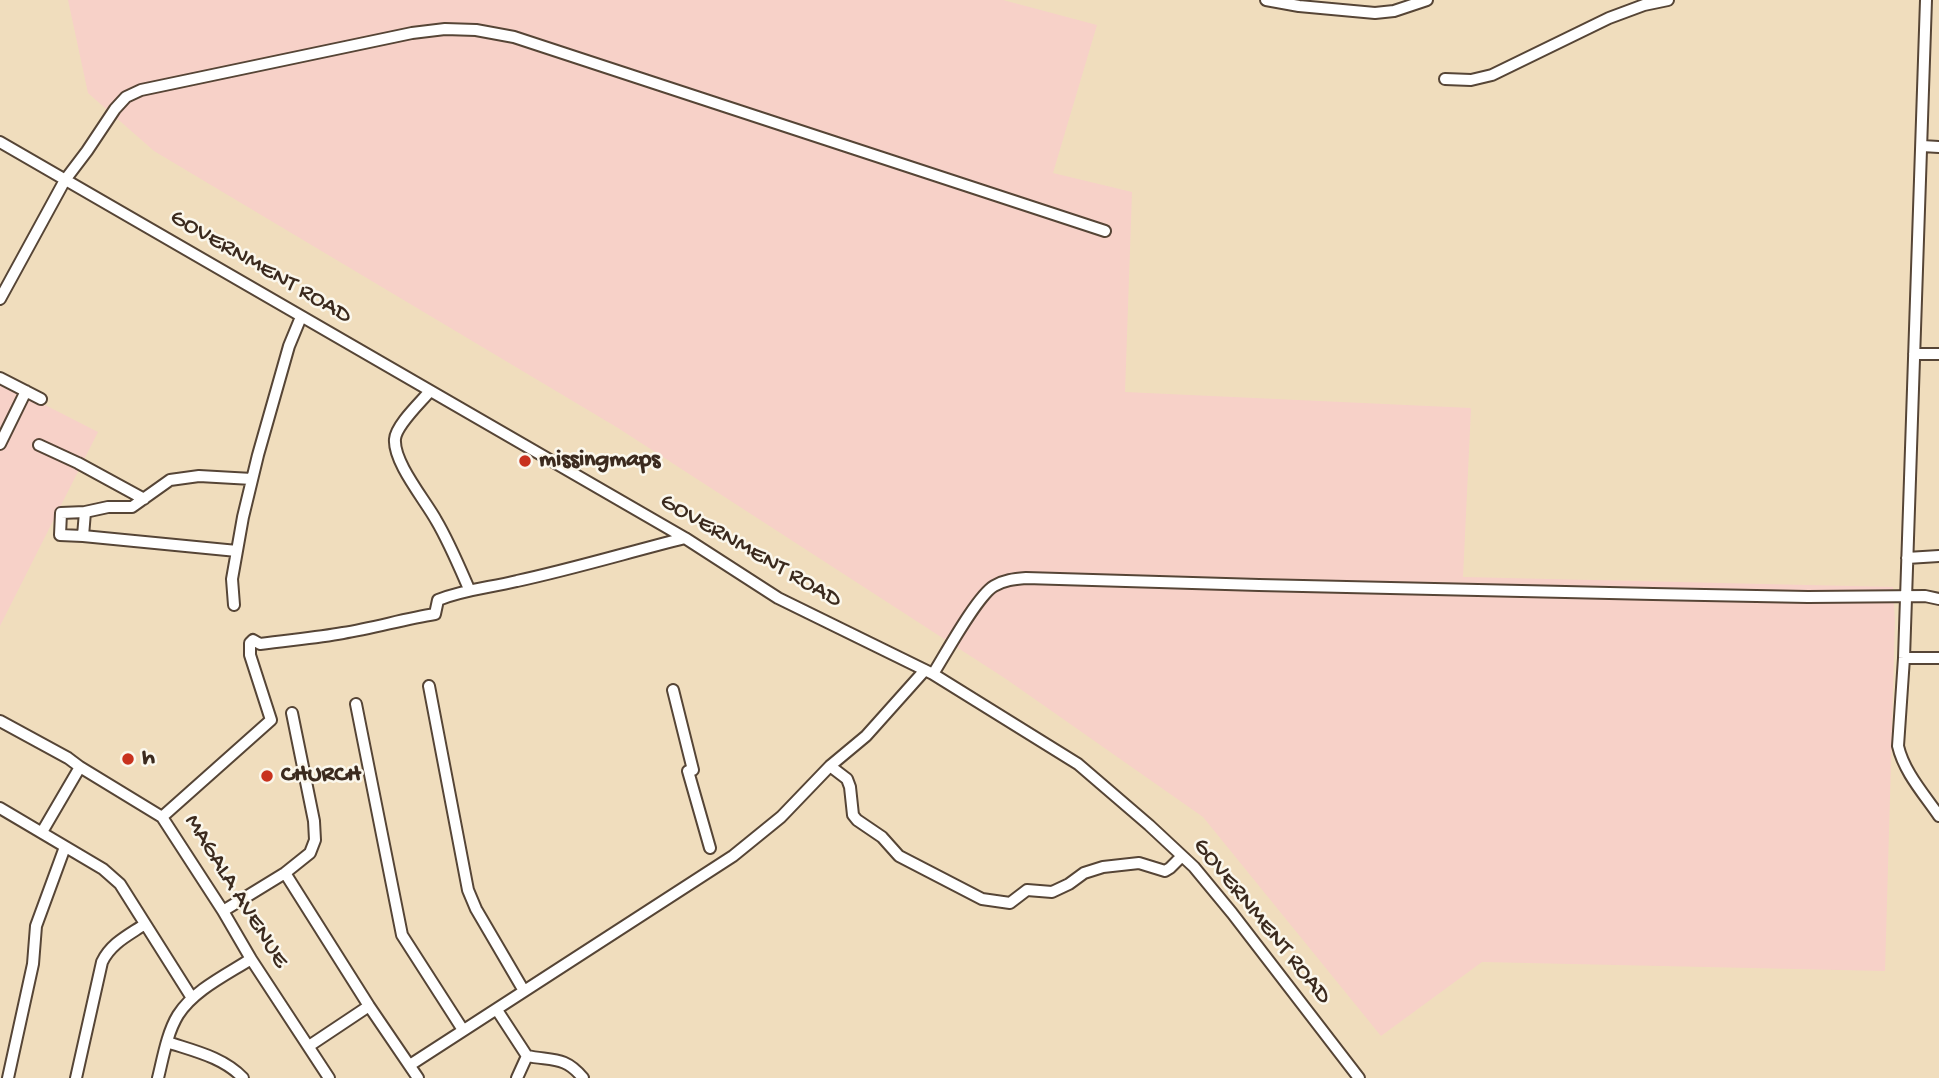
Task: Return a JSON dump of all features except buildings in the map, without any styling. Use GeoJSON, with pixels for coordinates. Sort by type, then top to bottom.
{"type":"FeatureCollection","features":[{"type":"Feature","properties":{"kind":"street"},"geometry":{"type":"LineString","coordinates":[[1266,0],[1375,13],[1394,11],[1427,0]]}},
{"type":"Feature","properties":{"kind":"street"},"geometry":{"type":"LineString","coordinates":[[1445,79],[1471,80],[1492,75],[1609,18],[1644,5],[1668,0]]}},
{"type":"Feature","properties":{"kind":"street"},"geometry":{"type":"LineString","coordinates":[[1926,0],[1904,658],[1898,746],[1909,773],[1939,816]]}},
{"type":"Feature","properties":{"kind":"street"},"geometry":{"type":"LineString","coordinates":[[0,299],[65,180],[126,97],[141,90],[412,33],[445,29],[477,30],[514,37],[560,51],[1105,231]]}},
{"type":"Feature","properties":{"kind":"street","name":"GOVERNMENT ROAD"},"geometry":{"type":"LineString","coordinates":[[0,142],[685,538],[778,598],[929,672],[1077,764],[1182,856],[1232,913],[1359,1078]]}},
{"type":"Feature","properties":{"kind":"street"},"geometry":{"type":"LineString","coordinates":[[1922,146],[1939,148]]}},
{"type":"Feature","properties":{"kind":"street"},"geometry":{"type":"LineString","coordinates":[[234,605],[232,579],[257,455],[289,346],[301,317]]}},
{"type":"Feature","properties":{"kind":"street"},"geometry":{"type":"LineString","coordinates":[[1914,354],[1939,354]]}},
{"type":"Feature","properties":{"kind":"street"},"geometry":{"type":"LineString","coordinates":[[0,378],[41,399]]}},
{"type":"Feature","properties":{"kind":"street"},"geometry":{"type":"LineString","coordinates":[[0,444],[26,391]]}},
{"type":"Feature","properties":{"kind":"street"},"geometry":{"type":"LineString","coordinates":[[430,391],[400,427],[395,436],[396,448],[407,474],[436,519],[470,589]]}},
{"type":"Feature","properties":{"kind":"street"},"geometry":{"type":"LineString","coordinates":[[39,445],[144,499]]}},
{"type":"Feature","properties":{"kind":"street"},"geometry":{"type":"LineString","coordinates":[[237,551],[60,536],[61,513],[132,507],[170,480],[199,475],[253,479]]}},
{"type":"Feature","properties":{"kind":"street"},"geometry":{"type":"LineString","coordinates":[[83,536],[85,512]]}},
{"type":"Feature","properties":{"kind":"street"},"geometry":{"type":"LineString","coordinates":[[162,817],[271,720],[250,655],[250,643],[253,640],[260,644],[341,634],[435,614],[438,600],[470,589],[516,582],[685,538]]}},
{"type":"Feature","properties":{"kind":"street"},"geometry":{"type":"LineString","coordinates":[[1907,558],[1939,556]]}},
{"type":"Feature","properties":{"kind":"street"},"geometry":{"type":"LineString","coordinates":[[410,1065],[733,856],[781,817],[830,766],[866,736],[929,672],[979,601],[991,587],[1007,579],[1925,596],[1939,599]]}},
{"type":"Feature","properties":{"kind":"street"},"geometry":{"type":"LineString","coordinates":[[1904,658],[1939,658]]}},
{"type":"Feature","properties":{"kind":"street"},"geometry":{"type":"LineString","coordinates":[[429,686],[468,890],[476,909],[524,991]]}},
{"type":"Feature","properties":{"kind":"street"},"geometry":{"type":"LineString","coordinates":[[673,690],[710,848]]}},
{"type":"Feature","properties":{"kind":"street"},"geometry":{"type":"LineString","coordinates":[[356,704],[402,935],[463,1030]]}},
{"type":"Feature","properties":{"kind":"street"},"geometry":{"type":"LineString","coordinates":[[223,911],[285,873],[310,853],[315,840],[314,821],[292,713]]}},
{"type":"Feature","properties":{"kind":"street","name":"MAGALA AVENUE"},"geometry":{"type":"LineString","coordinates":[[0,721],[68,758],[162,817],[329,1078]]}},
{"type":"Feature","properties":{"kind":"street"},"geometry":{"type":"LineString","coordinates":[[830,766],[847,779],[853,815],[882,837],[899,856],[988,901],[1010,903],[1027,890],[1052,892],[1084,873],[1103,867],[1139,863],[1165,871],[1182,856]]}},
{"type":"Feature","properties":{"kind":"street"},"geometry":{"type":"LineString","coordinates":[[42,832],[80,767]]}},
{"type":"Feature","properties":{"kind":"street"},"geometry":{"type":"LineString","coordinates":[[2,813],[42,832],[103,869],[120,884],[192,998]]}},
{"type":"Feature","properties":{"kind":"street"},"geometry":{"type":"LineString","coordinates":[[8,1078],[33,964],[36,926],[65,847]]}},
{"type":"Feature","properties":{"kind":"street"},"geometry":{"type":"LineString","coordinates":[[285,873],[418,1078]]}},
{"type":"Feature","properties":{"kind":"street"},"geometry":{"type":"LineString","coordinates":[[76,1078],[102,962],[111,947],[145,924]]}},
{"type":"Feature","properties":{"kind":"street"},"geometry":{"type":"LineString","coordinates":[[158,1078],[176,1017],[192,998],[251,959]]}},
{"type":"Feature","properties":{"kind":"street"},"geometry":{"type":"LineString","coordinates":[[309,1046],[369,1006]]}},
{"type":"Feature","properties":{"kind":"street"},"geometry":{"type":"LineString","coordinates":[[497,1010],[527,1056],[572,1065],[583,1078]]}},
{"type":"Feature","properties":{"kind":"street"},"geometry":{"type":"LineString","coordinates":[[167,1042],[220,1061],[243,1078]]}},
{"type":"Feature","properties":{"kind":"street"},"geometry":{"type":"LineString","coordinates":[[517,1078],[527,1056]]}},
{"type":"Feature","properties":{"kind":"shaded area"},"geometry":{"type":"Polygon","coordinates":[[[68,0],[1003,0],[1097,25],[1053,173],[1132,192],[1125,392],[1471,408],[1463,577],[1893,587],[1895,621],[1885,971],[1482,962],[1381,1036],[1203,817],[1006,679],[618,428],[154,151],[88,93],[68,0]]]}},
{"type":"Feature","properties":{"kind":"shaded area"},"geometry":{"type":"Polygon","coordinates":[[[0,382],[98,432],[0,626],[0,382]]]}},
{"type":"Feature","properties":{"kind":"place","name":"missingmaps"},"geometry":{"type":"Point","coordinates":[525,461]}},
{"type":"Feature","properties":{"kind":"place","name":"h"},"geometry":{"type":"Point","coordinates":[128,759]}},
{"type":"Feature","properties":{"kind":"place","name":"CHURCH"},"geometry":{"type":"Point","coordinates":[267,776]}}]}
